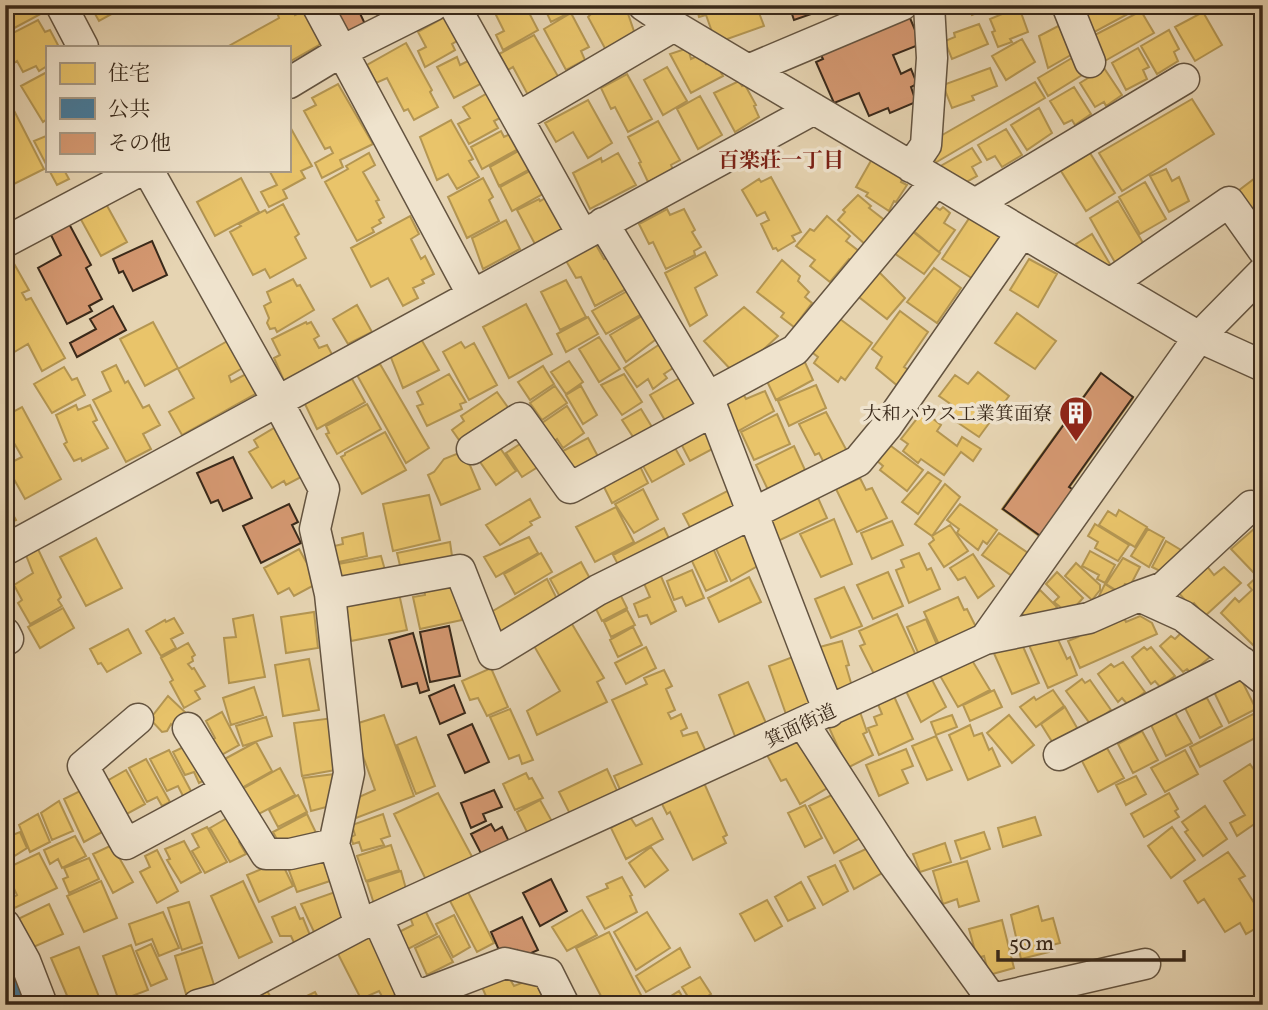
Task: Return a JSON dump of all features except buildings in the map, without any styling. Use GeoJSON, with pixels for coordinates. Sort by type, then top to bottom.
{"type":"FeatureCollection","features":[{"type":"Feature","properties":{"kind":"street"},"geometry":{"type":"LineString","coordinates":[[61,5],[82,46]]}},
{"type":"Feature","properties":{"kind":"street"},"geometry":{"type":"LineString","coordinates":[[317,5],[472,294]]}},
{"type":"Feature","properties":{"kind":"street"},"geometry":{"type":"LineString","coordinates":[[290,82],[342,51],[434,5]]}},
{"type":"Feature","properties":{"kind":"street"},"geometry":{"type":"LineString","coordinates":[[454,5],[517,118],[711,404],[788,600],[816,717],[894,863],[994,1002],[1145,964]]}},
{"type":"Feature","properties":{"kind":"street"},"geometry":{"type":"LineString","coordinates":[[643,5],[674,26],[1199,337],[1263,366]]}},
{"type":"Feature","properties":{"kind":"street"},"geometry":{"type":"LineString","coordinates":[[748,70],[902,5]]}},
{"type":"Feature","properties":{"kind":"street"},"geometry":{"type":"LineString","coordinates":[[472,449],[520,418],[570,488],[711,404],[795,350],[924,174],[932,58],[929,5]]}},
{"type":"Feature","properties":{"kind":"street"},"geometry":{"type":"LineString","coordinates":[[1067,5],[1090,62]]}},
{"type":"Feature","properties":{"kind":"street"},"geometry":{"type":"LineString","coordinates":[[517,118],[674,26]]}},
{"type":"Feature","properties":{"kind":"street"},"geometry":{"type":"LineString","coordinates":[[975,204],[1184,79]]}},
{"type":"Feature","properties":{"kind":"street"},"geometry":{"type":"LineString","coordinates":[[5,550],[814,109]]}},
{"type":"Feature","properties":{"kind":"street"},"geometry":{"type":"LineString","coordinates":[[5,242],[137,172]]}},
{"type":"Feature","properties":{"kind":"street"},"geometry":{"type":"LineString","coordinates":[[149,172],[324,489],[315,529],[330,594],[349,773],[334,844],[369,921],[410,990],[424,994],[505,963],[548,973],[564,1005]]}},
{"type":"Feature","properties":{"kind":"street"},"geometry":{"type":"LineString","coordinates":[[1110,284],[1229,202],[1263,250]]}},
{"type":"Feature","properties":{"kind":"street"},"geometry":{"type":"LineString","coordinates":[[330,594],[460,570],[493,654],[598,590],[858,461],[887,426],[1021,232]]}},
{"type":"Feature","properties":{"kind":"street","name":"箕面街道"},"geometry":{"type":"LineString","coordinates":[[214,1003],[369,921],[985,639],[1199,337],[1263,272]]}},
{"type":"Feature","properties":{"kind":"street"},"geometry":{"type":"LineString","coordinates":[[985,639],[1089,618],[1164,587],[1251,506]]}},
{"type":"Feature","properties":{"kind":"street"},"geometry":{"type":"LineString","coordinates":[[1059,755],[1252,671],[1183,616],[1139,596]]}},
{"type":"Feature","properties":{"kind":"street"},"geometry":{"type":"LineString","coordinates":[[138,719],[83,766],[126,844],[226,790]]}},
{"type":"Feature","properties":{"kind":"street"},"geometry":{"type":"LineString","coordinates":[[188,728],[266,854],[290,854],[334,844]]}},
{"type":"Feature","properties":{"kind":"street"},"geometry":{"type":"LineString","coordinates":[[5,925],[25,961],[43,1005]]}},
{"type":"Feature","properties":{"kind":"place","name":"大和ハウス工業箕面寮"},"geometry":{"type":"Point","coordinates":[1076,443]}},
{"type":"Feature","properties":{"kind":"district","name":"百楽荘一丁目"},"geometry":{"type":"Point","coordinates":[781,160]}}]}
